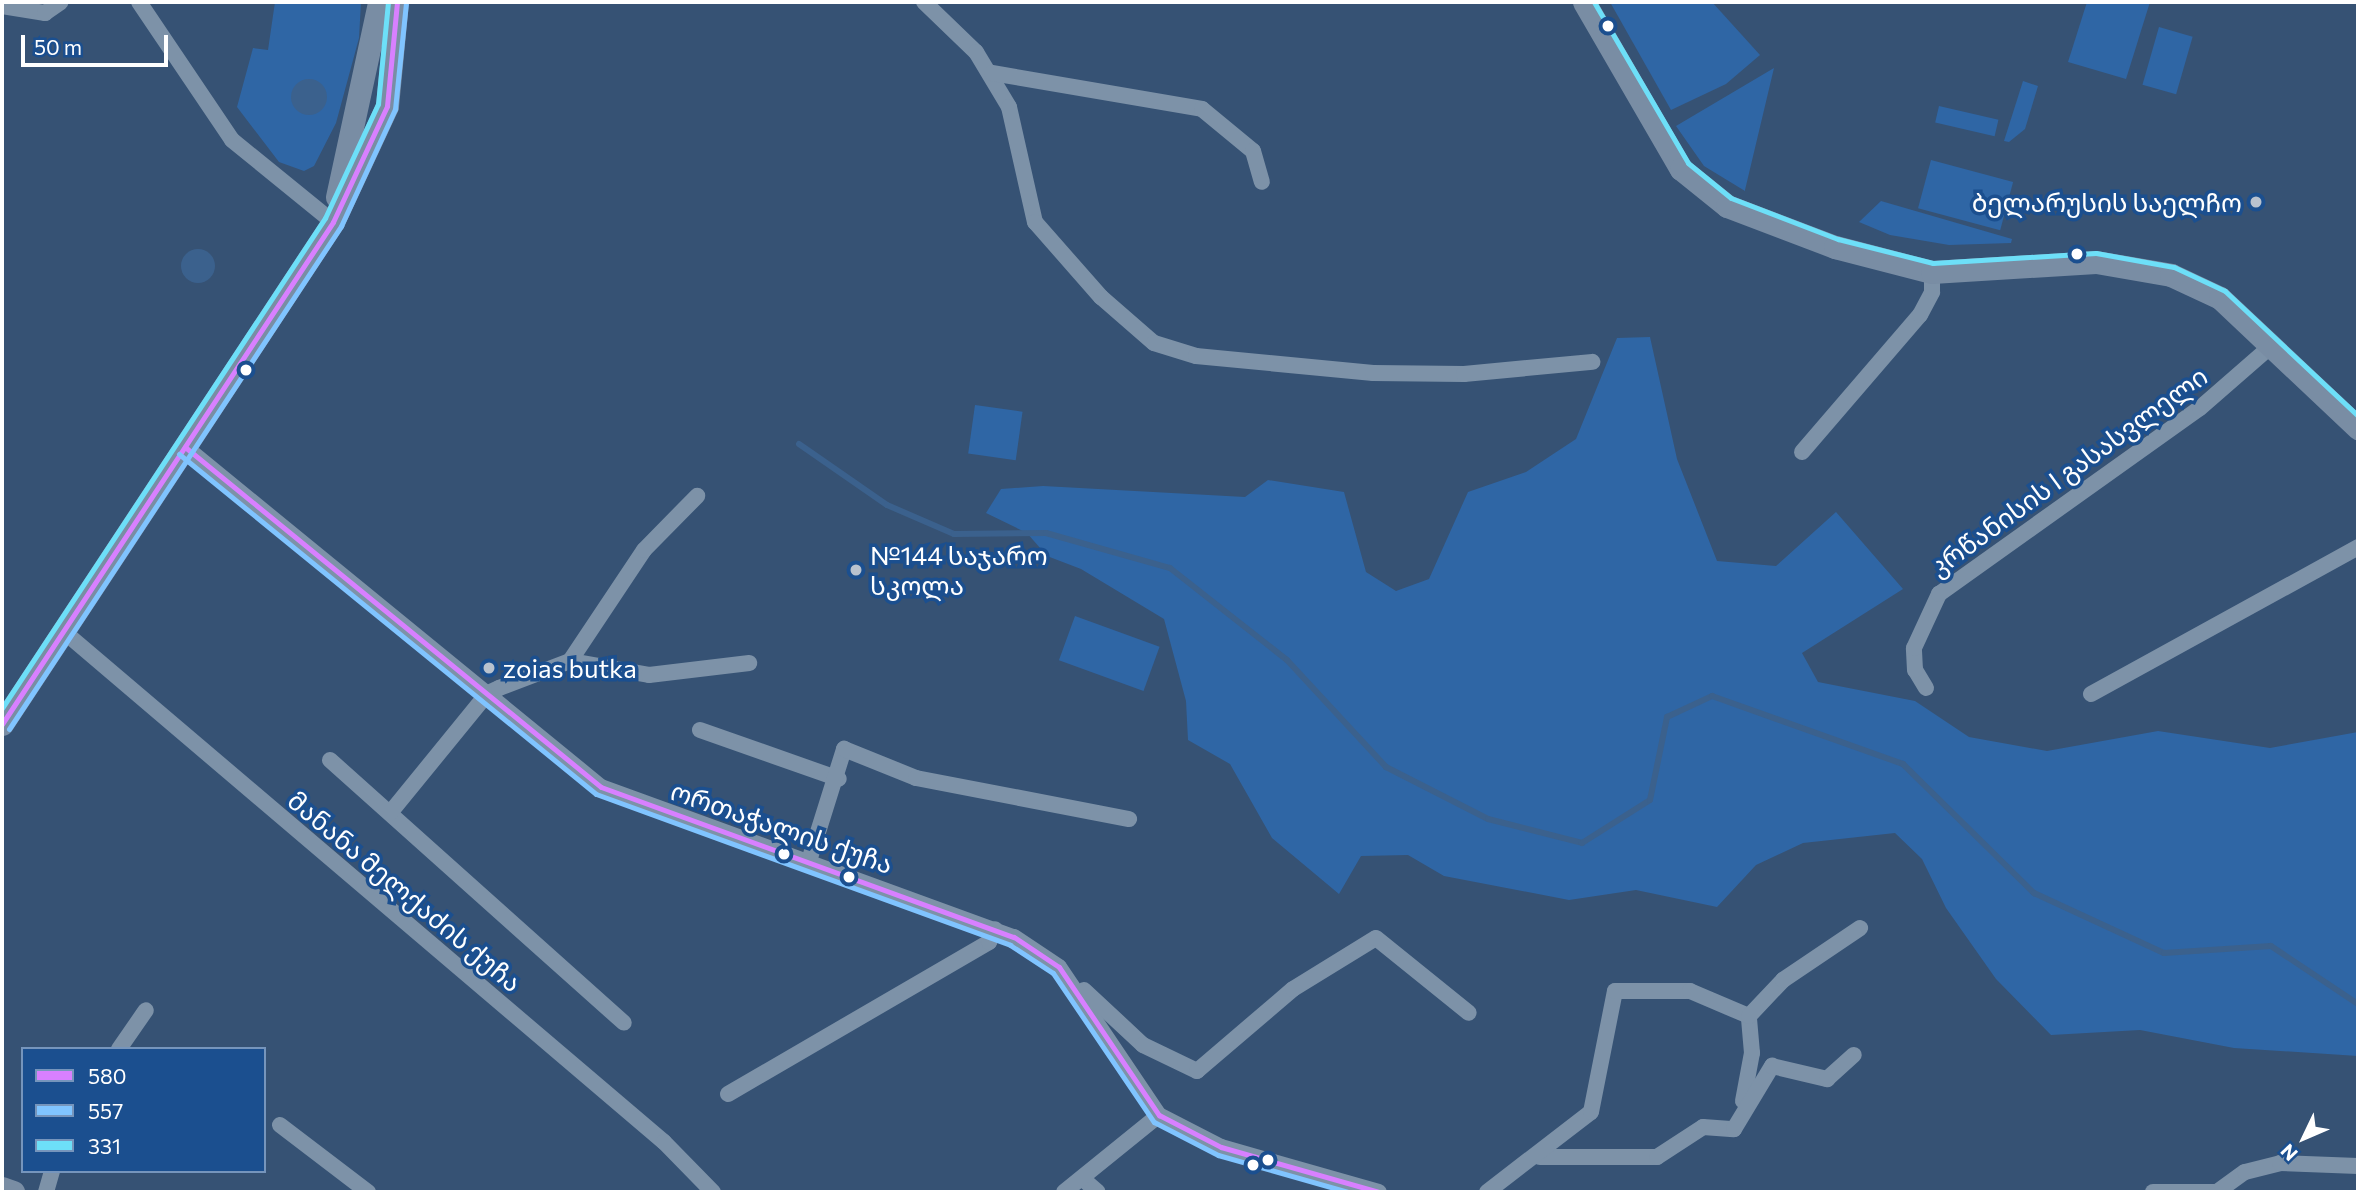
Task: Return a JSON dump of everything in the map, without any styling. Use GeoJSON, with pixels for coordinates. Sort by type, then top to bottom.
{"type":"FeatureCollection","features":[{"type":"Feature","properties":{"kind":"street"},"geometry":{"type":"LineString","coordinates":[[2,6],[45,13],[61,2]]}},
{"type":"Feature","properties":{"kind":"street"},"geometry":{"type":"LineString","coordinates":[[139,2],[232,140],[333,222]]}},
{"type":"Feature","properties":{"kind":"street"},"geometry":{"type":"LineString","coordinates":[[333,222],[379,2]]}},
{"type":"Feature","properties":{"kind":"street"},"geometry":{"type":"LineString","coordinates":[[2,724],[333,222],[387,106],[397,2]]}},
{"type":"Feature","properties":{"kind":"street"},"geometry":{"type":"LineString","coordinates":[[924,2],[992,73],[1019,137],[1024,195],[1035,222],[1101,297],[1154,343],[1196,356],[1373,373],[1477,374],[1591,362]]}},
{"type":"Feature","properties":{"kind":"street"},"geometry":{"type":"LineString","coordinates":[[1584,2],[1658,136],[1694,184],[1758,221],[1932,272],[2135,266],[2220,298],[2358,428]]}},
{"type":"Feature","properties":{"kind":"street"},"geometry":{"type":"LineString","coordinates":[[992,73],[1202,109],[1253,151],[1262,182]]}},
{"type":"Feature","properties":{"kind":"street"},"geometry":{"type":"LineString","coordinates":[[1802,452],[1920,315],[1932,292],[1932,272]]}},
{"type":"Feature","properties":{"kind":"street","name":"კრწანისის I გასასვლელი"},"geometry":{"type":"LineString","coordinates":[[1926,688],[1915,670],[1914,648],[1939,594],[2200,408],[2271,346]]}},
{"type":"Feature","properties":{"kind":"street","name":"ორთაჭალის ქუჩა"},"geometry":{"type":"LineString","coordinates":[[185,447],[601,788],[995,929],[1059,967],[1159,1115],[1221,1147],[1379,1192]]}},
{"type":"Feature","properties":{"kind":"street"},"geometry":{"type":"LineString","coordinates":[[570,661],[644,550],[697,496]]}},
{"type":"Feature","properties":{"kind":"street"},"geometry":{"type":"LineString","coordinates":[[2091,694],[2358,547]]}},
{"type":"Feature","properties":{"kind":"street","name":"მანანა მელქაძის ქუჩა"},"geometry":{"type":"LineString","coordinates":[[62,630],[664,1142],[713,1192]]}},
{"type":"Feature","properties":{"kind":"street"},"geometry":{"type":"LineString","coordinates":[[390,813],[488,693],[570,661],[649,675],[750,663]]}},
{"type":"Feature","properties":{"kind":"street"},"geometry":{"type":"LineString","coordinates":[[700,730],[839,779]]}},
{"type":"Feature","properties":{"kind":"street"},"geometry":{"type":"LineString","coordinates":[[808,864],[839,779],[845,749],[916,778],[1129,819]]}},
{"type":"Feature","properties":{"kind":"street"},"geometry":{"type":"LineString","coordinates":[[330,760],[624,1023]]}},
{"type":"Feature","properties":{"kind":"street"},"geometry":{"type":"LineString","coordinates":[[1744,1110],[1752,1053],[1749,1016],[1783,980],[1860,928]]}},
{"type":"Feature","properties":{"kind":"street"},"geometry":{"type":"LineString","coordinates":[[728,1094],[989,942],[995,929]]}},
{"type":"Feature","properties":{"kind":"street"},"geometry":{"type":"LineString","coordinates":[[1059,967],[1143,1045],[1197,1071],[1293,989],[1376,938],[1469,1013]]}},
{"type":"Feature","properties":{"kind":"street"},"geometry":{"type":"LineString","coordinates":[[1487,1192],[1540,1157],[1591,1112],[1615,991],[1690,991],[1749,1016]]}},
{"type":"Feature","properties":{"kind":"street"},"geometry":{"type":"LineString","coordinates":[[120,1047],[146,1010]]}},
{"type":"Feature","properties":{"kind":"street"},"geometry":{"type":"LineString","coordinates":[[1540,1157],[1657,1157],[1703,1127],[1734,1129],[1772,1066],[1827,1079],[1854,1055]]}},
{"type":"Feature","properties":{"kind":"street"},"geometry":{"type":"LineString","coordinates":[[1064,1192],[1084,1180],[1159,1115]]}},
{"type":"Feature","properties":{"kind":"street"},"geometry":{"type":"LineString","coordinates":[[280,1125],[368,1192]]}},
{"type":"Feature","properties":{"kind":"street"},"geometry":{"type":"LineString","coordinates":[[2153,1192],[2218,1192],[2245,1172],[2280,1163],[2358,1166]]}},
{"type":"Feature","properties":{"kind":"street"},"geometry":{"type":"LineString","coordinates":[[46,1192],[51,1173]]}},
{"type":"Feature","properties":{"kind":"street"},"geometry":{"type":"LineString","coordinates":[[1084,1180],[1098,1192]]}},
{"type":"Feature","properties":{"kind":"street"},"geometry":{"type":"LineString","coordinates":[[2,1188],[13,1192]]}},
{"type":"Feature","properties":{"kind":"shaded area"},"geometry":{"type":"Polygon","coordinates":[[[275,2],[361,2],[359,38],[336,123],[314,166],[304,171],[279,162],[237,107],[253,48],[268,50],[275,2]]]}},
{"type":"Feature","properties":{"kind":"shaded area"},"geometry":{"type":"Polygon","coordinates":[[[1610,2],[1712,2],[1760,55],[1726,84],[1671,110],[1610,2]]]}},
{"type":"Feature","properties":{"kind":"shaded area"},"geometry":{"type":"Polygon","coordinates":[[[2087,2],[2150,2],[2126,79],[2068,62],[2087,2]]]}},
{"type":"Feature","properties":{"kind":"shaded area"},"geometry":{"type":"Polygon","coordinates":[[[2159,27],[2193,37],[2176,94],[2142,85],[2159,27]]]}},
{"type":"Feature","properties":{"kind":"shaded area"},"geometry":{"type":"Polygon","coordinates":[[[1774,68],[1745,191],[1704,166],[1676,126],[1774,68]]]}},
{"type":"Feature","properties":{"kind":"shaded area"},"geometry":{"type":"Polygon","coordinates":[[[309,79],[322,84],[327,97],[322,110],[309,115],[296,110],[291,97],[296,84],[309,79]]]}},
{"type":"Feature","properties":{"kind":"shaded area"},"geometry":{"type":"Polygon","coordinates":[[[2023,81],[2038,86],[2025,129],[2009,142],[2004,141],[2023,81]]]}},
{"type":"Feature","properties":{"kind":"shaded area"},"geometry":{"type":"Polygon","coordinates":[[[1939,106],[1998,120],[1995,136],[1935,123],[1939,106]]]}},
{"type":"Feature","properties":{"kind":"shaded area"},"geometry":{"type":"Polygon","coordinates":[[[1931,160],[2013,182],[2000,230],[1918,208],[1931,160]]]}},
{"type":"Feature","properties":{"kind":"shaded area"},"geometry":{"type":"Polygon","coordinates":[[[1881,201],[2012,239],[2011,243],[1949,245],[1890,235],[1859,222],[1881,201]]]}},
{"type":"Feature","properties":{"kind":"shaded area"},"geometry":{"type":"Polygon","coordinates":[[[198,249],[210,254],[215,266],[210,278],[198,283],[186,278],[181,266],[186,254],[198,249]]]}},
{"type":"Feature","properties":{"kind":"shaded area"},"geometry":{"type":"Polygon","coordinates":[[[1650,337],[1677,459],[1717,561],[1776,566],[1836,512],[1903,589],[1802,653],[1818,682],[1915,701],[1969,737],[2047,751],[2158,731],[2270,748],[2358,732],[2358,1056],[2234,1048],[2140,1030],[2051,1035],[1996,979],[1946,908],[1922,859],[1895,833],[1803,843],[1756,865],[1717,907],[1636,890],[1569,900],[1444,876],[1408,855],[1361,856],[1339,894],[1272,838],[1230,764],[1188,740],[1186,701],[1164,619],[1081,569],[1047,556],[1027,533],[986,513],[1001,489],[1043,486],[1245,497],[1268,480],[1344,492],[1366,572],[1396,591],[1429,579],[1468,492],[1526,472],[1576,439],[1617,338],[1650,337]]]}},
{"type":"Feature","properties":{"kind":"shaded area"},"geometry":{"type":"Polygon","coordinates":[[[975,405],[1023,412],[1016,460],[968,454],[975,405]]]}},
{"type":"Feature","properties":{"kind":"shaded area"},"geometry":{"type":"Polygon","coordinates":[[[1075,616],[1160,647],[1143,691],[1059,660],[1075,616]]]}},
{"type":"Feature","properties":{"kind":"waterway"},"geometry":{"type":"LineString","coordinates":[[799,444],[887,505],[954,534],[1046,533],[1170,568],[1287,660],[1386,767],[1488,819],[1582,843],[1650,800],[1667,717],[1712,696],[1903,764],[2034,893],[2164,953],[2271,946],[2358,1004]]}},
{"type":"Feature","properties":{"kind":"transit line","name":"331"},"geometry":{"type":"LineString","coordinates":[[2,708],[325,218],[378,104],[388,2]]}},
{"type":"Feature","properties":{"kind":"transit line","name":"580"},"geometry":{"type":"LineString","coordinates":[[2,724],[333,222],[387,106],[397,2]]}},
{"type":"Feature","properties":{"kind":"transit line","name":"331"},"geometry":{"type":"LineString","coordinates":[[1594,2],[1688,163],[1731,198],[1838,239],[1933,263],[2096,253],[2174,267],[2225,291],[2358,416]]}},
{"type":"Feature","properties":{"kind":"transit line","name":"557"},"geometry":{"type":"LineString","coordinates":[[9,729],[341,226],[395,109],[406,3]]}},
{"type":"Feature","properties":{"kind":"transit line","name":"580"},"geometry":{"type":"LineString","coordinates":[[185,447],[601,787],[1014,937],[1059,967],[1159,1115],[1221,1147],[1379,1192]]}},
{"type":"Feature","properties":{"kind":"transit line","name":"557"},"geometry":{"type":"LineString","coordinates":[[179,454],[596,794],[1010,945],[1053,973],[1154,1122],[1218,1155],[1348,1192]]}},
{"type":"Feature","properties":{"kind":"transit line","name":"580"},"geometry":{"type":"LineString","coordinates":[[2153,1192],[2219,1192]]}},
{"type":"Feature","properties":{"kind":"place","name":"ბელარუსის საელჩო"},"geometry":{"type":"Point","coordinates":[2256,202]}},
{"type":"Feature","properties":{"kind":"place","name":"№144 საჯარო სკოლა"},"geometry":{"type":"Point","coordinates":[856,570]}},
{"type":"Feature","properties":{"kind":"place","name":"zoias butka"},"geometry":{"type":"Point","coordinates":[489,668]}}]}
